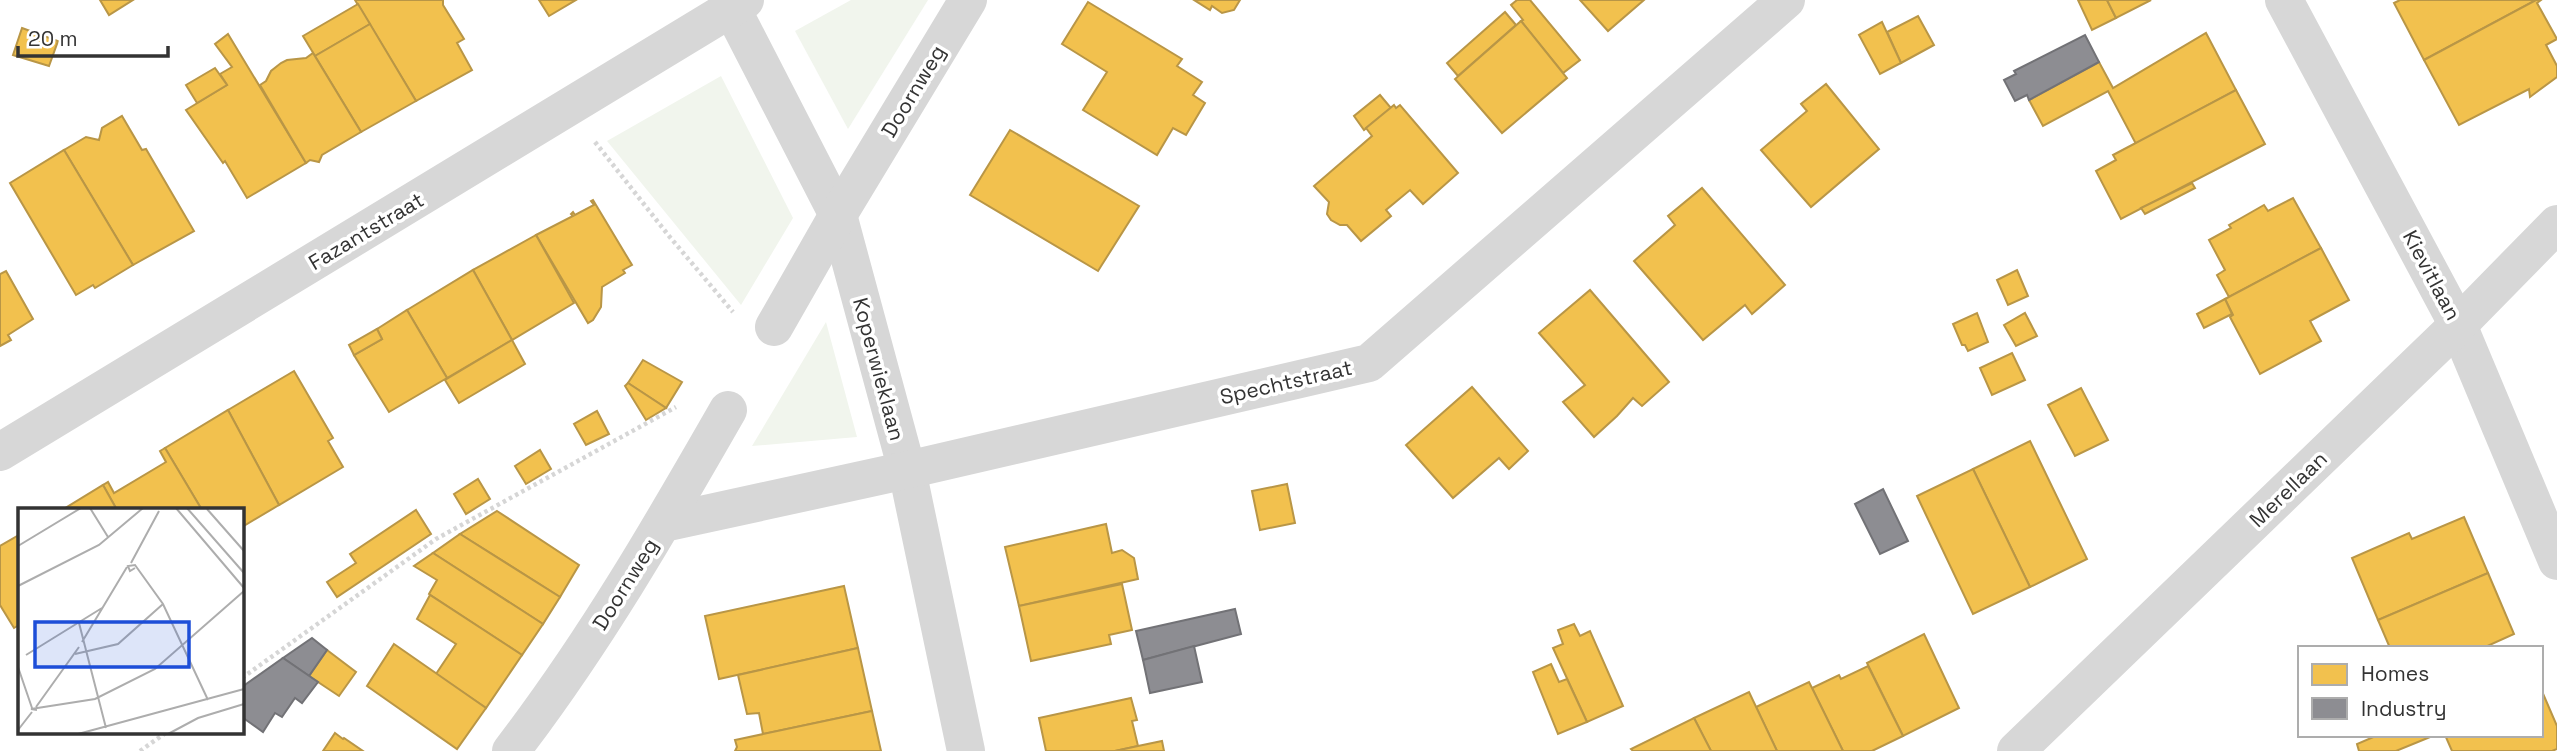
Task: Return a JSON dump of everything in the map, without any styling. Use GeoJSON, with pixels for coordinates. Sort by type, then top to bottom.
{"type":"FeatureCollection","features":[{"type":"Feature","properties":{"kind":"street","name":"Doornweg"},"geometry":{"type":"LineString","coordinates":[[774,327],[838,215],[968,0]]}},
{"type":"Feature","properties":{"kind":"street","name":"Spechtstraat"},"geometry":{"type":"LineString","coordinates":[[664,523],[1369,363],[1786,0]]}},
{"type":"Feature","properties":{"kind":"street","name":"Kievitlaan"},"geometry":{"type":"LineString","coordinates":[[2284,0],[2458,325],[2557,561]]}},
{"type":"Feature","properties":{"kind":"street","name":"Koperwieklaan"},"geometry":{"type":"LineString","coordinates":[[739,4],[838,215],[907,470],[966,751]]}},
{"type":"Feature","properties":{"kind":"street","name":"Fazantstraat"},"geometry":{"type":"LineString","coordinates":[[0,452],[739,4]]}},
{"type":"Feature","properties":{"kind":"street","name":"Merellaan"},"geometry":{"type":"LineString","coordinates":[[2016,751],[2458,325],[2557,224]]}},
{"type":"Feature","properties":{"kind":"street","name":"Doornweg"},"geometry":{"type":"LineString","coordinates":[[512,751],[560,687],[664,523],[728,410]]}},
{"type":"Feature","properties":{"kind":"path"},"geometry":{"type":"LineString","coordinates":[[569,108],[669,236],[737,317]]}},
{"type":"Feature","properties":{"kind":"path"},"geometry":{"type":"LineString","coordinates":[[243,677],[436,539],[684,401]]}},
{"type":"Feature","properties":{"kind":"path"},"geometry":{"type":"LineString","coordinates":[[140,751],[164,734]]}},
{"type":"Feature","properties":{"kind":"shaded area"},"geometry":{"type":"Polygon","coordinates":[[[851,0],[928,0],[848,129],[795,31],[851,0]]]}},
{"type":"Feature","properties":{"kind":"shaded area"},"geometry":{"type":"Polygon","coordinates":[[[721,76],[793,218],[741,305],[607,141],[721,76]]]}},
{"type":"Feature","properties":{"kind":"shaded area"},"geometry":{"type":"Polygon","coordinates":[[[826,322],[857,437],[752,446],[826,322]]]}},
{"type":"Feature","properties":{"kind":"building: Homes"},"geometry":{"type":"Polygon","coordinates":[[[100,0],[133,0],[109,15],[100,0]]]}},
{"type":"Feature","properties":{"kind":"building: Homes"},"geometry":{"type":"Polygon","coordinates":[[[355,0],[443,0],[443,5],[464,39],[457,43],[472,70],[416,101],[355,0]]]}},
{"type":"Feature","properties":{"kind":"building: Homes"},"geometry":{"type":"Polygon","coordinates":[[[539,0],[576,0],[549,16],[539,0]]]}},
{"type":"Feature","properties":{"kind":"building: Homes"},"geometry":{"type":"Polygon","coordinates":[[[1194,0],[1240,0],[1234,10],[1222,13],[1212,6],[1210,10],[1194,0]]]}},
{"type":"Feature","properties":{"kind":"building: Homes"},"geometry":{"type":"Polygon","coordinates":[[[1517,0],[1530,0],[1580,60],[1563,73],[1521,21],[1523,20],[1511,5],[1517,0]]]}},
{"type":"Feature","properties":{"kind":"building: Homes"},"geometry":{"type":"Polygon","coordinates":[[[1580,0],[1644,0],[1608,31],[1580,0]]]}},
{"type":"Feature","properties":{"kind":"building: Homes"},"geometry":{"type":"Polygon","coordinates":[[[2078,0],[2107,0],[2116,18],[2092,30],[2078,0]]]}},
{"type":"Feature","properties":{"kind":"building: Homes"},"geometry":{"type":"Polygon","coordinates":[[[2107,0],[2151,0],[2116,18],[2107,0]]]}},
{"type":"Feature","properties":{"kind":"building: Homes"},"geometry":{"type":"Polygon","coordinates":[[[2400,0],[2536,0],[2424,60],[2394,3],[2400,0]]]}},
{"type":"Feature","properties":{"kind":"building: Homes"},"geometry":{"type":"Polygon","coordinates":[[[2536,0],[2541,0],[2537,3],[2557,39],[2546,45],[2557,66],[2557,77],[2530,97],[2529,89],[2459,125],[2424,60],[2536,0]]]}},
{"type":"Feature","properties":{"kind":"building: Homes"},"geometry":{"type":"Polygon","coordinates":[[[1088,2],[1182,59],[1177,66],[1202,82],[1193,95],[1205,103],[1186,135],[1173,128],[1157,155],[1083,110],[1107,72],[1062,44],[1088,2]]]}},
{"type":"Feature","properties":{"kind":"building: Homes"},"geometry":{"type":"Polygon","coordinates":[[[358,4],[370,24],[315,56],[303,36],[358,4]]]}},
{"type":"Feature","properties":{"kind":"building: Homes"},"geometry":{"type":"Polygon","coordinates":[[[1505,12],[1516,25],[1458,76],[1447,63],[1505,12]]]}},
{"type":"Feature","properties":{"kind":"building: Homes"},"geometry":{"type":"Polygon","coordinates":[[[1918,16],[1934,45],[1901,63],[1887,32],[1918,16]]]}},
{"type":"Feature","properties":{"kind":"building: Homes"},"geometry":{"type":"Polygon","coordinates":[[[1521,21],[1567,78],[1502,133],[1455,79],[1521,21]]]}},
{"type":"Feature","properties":{"kind":"building: Homes"},"geometry":{"type":"Polygon","coordinates":[[[1882,22],[1901,63],[1880,74],[1859,35],[1882,22]]]}},
{"type":"Feature","properties":{"kind":"building: Homes"},"geometry":{"type":"Polygon","coordinates":[[[370,24],[416,101],[361,132],[315,56],[370,24]]]}},
{"type":"Feature","properties":{"kind":"building: Homes"},"geometry":{"type":"Polygon","coordinates":[[[22,28],[58,41],[49,66],[13,55],[22,28]]]}},
{"type":"Feature","properties":{"kind":"building: Homes"},"geometry":{"type":"Polygon","coordinates":[[[2206,33],[2236,90],[2136,144],[2108,91],[2043,126],[2029,100],[2099,62],[2113,88],[2206,33]]]}},
{"type":"Feature","properties":{"kind":"building: Homes"},"geometry":{"type":"Polygon","coordinates":[[[228,34],[306,163],[247,198],[225,161],[223,163],[186,110],[227,85],[220,74],[232,67],[215,44],[228,34]]]}},
{"type":"Feature","properties":{"kind":"building: Homes"},"geometry":{"type":"Polygon","coordinates":[[[313,53],[361,132],[322,155],[319,162],[310,160],[306,163],[260,85],[281,63],[306,58],[313,53]]]}},
{"type":"Feature","properties":{"kind":"building: Homes"},"geometry":{"type":"Polygon","coordinates":[[[215,68],[227,85],[197,103],[186,85],[215,68]]]}},
{"type":"Feature","properties":{"kind":"building: Homes"},"geometry":{"type":"Polygon","coordinates":[[[1826,84],[1879,149],[1811,207],[1761,150],[1807,111],[1801,104],[1826,84]]]}},
{"type":"Feature","properties":{"kind":"building: Homes"},"geometry":{"type":"Polygon","coordinates":[[[2236,90],[2265,144],[2121,219],[2096,171],[2116,160],[2113,155],[2236,90]]]}},
{"type":"Feature","properties":{"kind":"building: Homes"},"geometry":{"type":"Polygon","coordinates":[[[1380,95],[1391,108],[1364,130],[1354,116],[1380,95]]]}},
{"type":"Feature","properties":{"kind":"building: Homes"},"geometry":{"type":"Polygon","coordinates":[[[1394,105],[1396,108],[1400,105],[1458,173],[1423,204],[1410,190],[1386,210],[1391,216],[1361,241],[1347,225],[1331,220],[1327,214],[1329,202],[1314,186],[1372,136],[1366,128],[1394,105]]]}},
{"type":"Feature","properties":{"kind":"building: Homes"},"geometry":{"type":"Polygon","coordinates":[[[122,116],[142,150],[146,149],[194,231],[133,265],[64,150],[86,137],[99,140],[102,128],[122,116]]]}},
{"type":"Feature","properties":{"kind":"building: Homes"},"geometry":{"type":"Polygon","coordinates":[[[1010,130],[1139,206],[1098,271],[970,195],[1010,130]]]}},
{"type":"Feature","properties":{"kind":"building: Homes"},"geometry":{"type":"Polygon","coordinates":[[[64,150],[133,265],[95,288],[93,285],[76,295],[10,183],[64,150]]]}},
{"type":"Feature","properties":{"kind":"building: Homes"},"geometry":{"type":"Polygon","coordinates":[[[2192,183],[2195,188],[2145,214],[2141,208],[2192,183]]]}},
{"type":"Feature","properties":{"kind":"building: Homes"},"geometry":{"type":"Polygon","coordinates":[[[1702,188],[1785,285],[1752,314],[1745,305],[1703,340],[1634,261],[1675,225],[1668,216],[1702,188]]]}},
{"type":"Feature","properties":{"kind":"building: Homes"},"geometry":{"type":"Polygon","coordinates":[[[2293,198],[2321,248],[2229,297],[2217,275],[2225,270],[2209,240],[2264,205],[2268,211],[2293,198]]]}},
{"type":"Feature","properties":{"kind":"building: Homes"},"geometry":{"type":"Polygon","coordinates":[[[593,200],[632,265],[623,270],[625,273],[602,287],[601,307],[588,323],[536,235],[573,216],[573,212],[575,215],[594,205],[591,201],[593,200]]]}},
{"type":"Feature","properties":{"kind":"building: Homes"},"geometry":{"type":"Polygon","coordinates":[[[536,235],[574,303],[512,340],[473,270],[536,235]]]}},
{"type":"Feature","properties":{"kind":"building: Homes"},"geometry":{"type":"Polygon","coordinates":[[[2321,248],[2349,300],[2310,321],[2321,341],[2260,374],[2230,317],[2233,315],[2225,299],[2321,248]]]}},
{"type":"Feature","properties":{"kind":"building: Homes"},"geometry":{"type":"Polygon","coordinates":[[[473,270],[512,340],[447,378],[407,310],[473,270]]]}},
{"type":"Feature","properties":{"kind":"building: Homes"},"geometry":{"type":"Polygon","coordinates":[[[2017,270],[2028,296],[2008,305],[1997,280],[2017,270]]]}},
{"type":"Feature","properties":{"kind":"building: Homes"},"geometry":{"type":"Polygon","coordinates":[[[6,271],[33,319],[8,335],[11,340],[0,346],[0,274],[6,271]]]}},
{"type":"Feature","properties":{"kind":"building: Homes"},"geometry":{"type":"Polygon","coordinates":[[[1590,290],[1669,382],[1642,406],[1633,398],[1594,437],[1563,402],[1585,385],[1539,333],[1590,290]]]}},
{"type":"Feature","properties":{"kind":"building: Homes"},"geometry":{"type":"Polygon","coordinates":[[[2225,299],[2232,314],[2204,328],[2197,314],[2225,299]]]}},
{"type":"Feature","properties":{"kind":"building: Homes"},"geometry":{"type":"Polygon","coordinates":[[[407,310],[447,378],[389,412],[354,355],[382,339],[377,329],[407,310]]]}},
{"type":"Feature","properties":{"kind":"building: Homes"},"geometry":{"type":"Polygon","coordinates":[[[1977,313],[1988,342],[1968,351],[1965,345],[1962,345],[1953,324],[1977,313]]]}},
{"type":"Feature","properties":{"kind":"building: Homes"},"geometry":{"type":"Polygon","coordinates":[[[2025,313],[2037,336],[2016,346],[2004,325],[2025,313]]]}},
{"type":"Feature","properties":{"kind":"building: Homes"},"geometry":{"type":"Polygon","coordinates":[[[377,329],[382,339],[354,355],[349,345],[377,329]]]}},
{"type":"Feature","properties":{"kind":"building: Homes"},"geometry":{"type":"Polygon","coordinates":[[[512,340],[525,364],[459,403],[445,380],[512,340]]]}},
{"type":"Feature","properties":{"kind":"building: Homes"},"geometry":{"type":"Polygon","coordinates":[[[2012,353],[2025,380],[1992,395],[1980,368],[2012,353]]]}},
{"type":"Feature","properties":{"kind":"building: Homes"},"geometry":{"type":"Polygon","coordinates":[[[643,360],[682,382],[666,408],[628,383],[643,360]]]}},
{"type":"Feature","properties":{"kind":"building: Homes"},"geometry":{"type":"Polygon","coordinates":[[[294,371],[333,438],[328,441],[343,467],[279,505],[228,410],[294,371]]]}},
{"type":"Feature","properties":{"kind":"building: Homes"},"geometry":{"type":"Polygon","coordinates":[[[628,383],[666,408],[646,420],[625,386],[628,383]]]}},
{"type":"Feature","properties":{"kind":"building: Homes"},"geometry":{"type":"Polygon","coordinates":[[[1472,387],[1528,451],[1509,469],[1499,458],[1453,498],[1406,445],[1472,387]]]}},
{"type":"Feature","properties":{"kind":"building: Homes"},"geometry":{"type":"Polygon","coordinates":[[[2081,388],[2108,440],[2075,456],[2048,405],[2081,388]]]}},
{"type":"Feature","properties":{"kind":"building: Homes"},"geometry":{"type":"Polygon","coordinates":[[[228,410],[279,505],[243,526],[243,508],[201,508],[165,448],[228,410]]]}},
{"type":"Feature","properties":{"kind":"building: Homes"},"geometry":{"type":"Polygon","coordinates":[[[597,411],[609,434],[586,445],[574,424],[597,411]]]}},
{"type":"Feature","properties":{"kind":"building: Homes"},"geometry":{"type":"Polygon","coordinates":[[[2030,441],[2087,559],[2030,587],[1973,469],[2030,441]]]}},
{"type":"Feature","properties":{"kind":"building: Homes"},"geometry":{"type":"Polygon","coordinates":[[[165,448],[201,508],[116,508],[103,485],[108,482],[114,493],[166,462],[160,451],[165,448]]]}},
{"type":"Feature","properties":{"kind":"building: Homes"},"geometry":{"type":"Polygon","coordinates":[[[540,450],[551,469],[526,484],[515,466],[540,450]]]}},
{"type":"Feature","properties":{"kind":"building: Homes"},"geometry":{"type":"Polygon","coordinates":[[[1973,469],[2030,587],[1973,614],[1917,496],[1973,469]]]}},
{"type":"Feature","properties":{"kind":"building: Homes"},"geometry":{"type":"Polygon","coordinates":[[[478,479],[490,499],[466,514],[454,494],[478,479]]]}},
{"type":"Feature","properties":{"kind":"building: Homes"},"geometry":{"type":"Polygon","coordinates":[[[1287,484],[1295,523],[1260,530],[1252,491],[1287,484]]]}},
{"type":"Feature","properties":{"kind":"building: Homes"},"geometry":{"type":"Polygon","coordinates":[[[103,485],[116,508],[65,508],[103,485]]]}},
{"type":"Feature","properties":{"kind":"building: Homes"},"geometry":{"type":"Polygon","coordinates":[[[416,510],[431,534],[337,597],[327,582],[356,563],[350,554],[416,510]]]}},
{"type":"Feature","properties":{"kind":"building: Homes"},"geometry":{"type":"Polygon","coordinates":[[[497,511],[579,565],[560,597],[460,534],[497,511]]]}},
{"type":"Feature","properties":{"kind":"building: Homes"},"geometry":{"type":"Polygon","coordinates":[[[2464,517],[2488,573],[2378,620],[2352,558],[2409,533],[2412,539],[2464,517]]]}},
{"type":"Feature","properties":{"kind":"building: Homes"},"geometry":{"type":"Polygon","coordinates":[[[1106,524],[1112,553],[1122,550],[1134,558],[1138,579],[1019,606],[1005,547],[1106,524]]]}},
{"type":"Feature","properties":{"kind":"building: Homes"},"geometry":{"type":"Polygon","coordinates":[[[460,534],[560,597],[543,624],[433,553],[460,534]]]}},
{"type":"Feature","properties":{"kind":"building: Homes"},"geometry":{"type":"Polygon","coordinates":[[[18,536],[18,626],[14,628],[0,605],[0,546],[18,536]]]}},
{"type":"Feature","properties":{"kind":"building: Homes"},"geometry":{"type":"Polygon","coordinates":[[[433,553],[543,624],[522,655],[429,594],[437,580],[414,566],[433,553]]]}},
{"type":"Feature","properties":{"kind":"building: Homes"},"geometry":{"type":"Polygon","coordinates":[[[2488,573],[2514,634],[2487,646],[2389,646],[2378,620],[2488,573]]]}},
{"type":"Feature","properties":{"kind":"building: Homes"},"geometry":{"type":"Polygon","coordinates":[[[1122,584],[1132,630],[1109,635],[1111,644],[1031,661],[1019,606],[1122,584]]]}},
{"type":"Feature","properties":{"kind":"building: Homes"},"geometry":{"type":"Polygon","coordinates":[[[844,586],[858,648],[719,679],[705,616],[844,586]]]}},
{"type":"Feature","properties":{"kind":"building: Homes"},"geometry":{"type":"Polygon","coordinates":[[[430,595],[522,655],[486,708],[436,674],[456,644],[417,619],[430,595]]]}},
{"type":"Feature","properties":{"kind":"building: Homes"},"geometry":{"type":"Polygon","coordinates":[[[1574,624],[1580,636],[1590,631],[1623,706],[1587,722],[1553,648],[1563,644],[1558,630],[1574,624]]]}},
{"type":"Feature","properties":{"kind":"building: Homes"},"geometry":{"type":"Polygon","coordinates":[[[1924,634],[1959,708],[1903,736],[1867,663],[1924,634]]]}},
{"type":"Feature","properties":{"kind":"building: Homes"},"geometry":{"type":"Polygon","coordinates":[[[394,644],[486,708],[457,749],[367,686],[394,644]]]}},
{"type":"Feature","properties":{"kind":"building: Homes"},"geometry":{"type":"Polygon","coordinates":[[[858,648],[872,711],[763,734],[759,713],[747,714],[738,675],[858,648]]]}},
{"type":"Feature","properties":{"kind":"building: Homes"},"geometry":{"type":"Polygon","coordinates":[[[327,650],[356,672],[339,696],[309,676],[327,650]]]}},
{"type":"Feature","properties":{"kind":"building: Homes"},"geometry":{"type":"Polygon","coordinates":[[[1551,664],[1559,682],[1567,679],[1587,722],[1558,734],[1533,672],[1551,664]]]}},
{"type":"Feature","properties":{"kind":"building: Homes"},"geometry":{"type":"Polygon","coordinates":[[[1868,666],[1903,736],[1872,751],[1843,751],[1812,688],[1839,675],[1841,679],[1868,666]]]}},
{"type":"Feature","properties":{"kind":"building: Homes"},"geometry":{"type":"Polygon","coordinates":[[[1809,682],[1843,751],[1777,751],[1756,707],[1809,682]]]}},
{"type":"Feature","properties":{"kind":"building: Homes"},"geometry":{"type":"Polygon","coordinates":[[[1749,692],[1777,751],[1711,751],[1694,718],[1749,692]]]}},
{"type":"Feature","properties":{"kind":"building: Homes"},"geometry":{"type":"Polygon","coordinates":[[[2543,694],[2557,726],[2557,749],[2552,751],[2452,751],[2446,737],[2543,737],[2543,694]]]}},
{"type":"Feature","properties":{"kind":"building: Homes"},"geometry":{"type":"Polygon","coordinates":[[[1131,698],[1137,720],[1132,721],[1138,746],[1115,751],[1046,751],[1039,718],[1131,698]]]}},
{"type":"Feature","properties":{"kind":"building: Homes"},"geometry":{"type":"Polygon","coordinates":[[[872,711],[881,751],[735,751],[735,740],[872,711]]]}},
{"type":"Feature","properties":{"kind":"building: Homes"},"geometry":{"type":"Polygon","coordinates":[[[1694,718],[1711,751],[1631,749],[1694,718]]]}},
{"type":"Feature","properties":{"kind":"building: Homes"},"geometry":{"type":"Polygon","coordinates":[[[335,733],[343,739],[363,751],[323,751],[335,733]]]}},
{"type":"Feature","properties":{"kind":"building: Homes"},"geometry":{"type":"Polygon","coordinates":[[[2373,737],[2430,737],[2396,751],[2359,751],[2357,744],[2373,737]]]}},
{"type":"Feature","properties":{"kind":"building: Homes"},"geometry":{"type":"Polygon","coordinates":[[[1162,741],[1164,751],[1115,751],[1138,746],[1162,741]]]}},
{"type":"Feature","properties":{"kind":"building: Industry"},"geometry":{"type":"Polygon","coordinates":[[[2085,35],[2099,62],[2029,100],[2027,95],[2015,101],[2004,80],[2016,74],[2014,71],[2085,35]]]}},
{"type":"Feature","properties":{"kind":"building: Industry"},"geometry":{"type":"Polygon","coordinates":[[[1883,489],[1908,541],[1880,554],[1855,504],[1883,489]]]}},
{"type":"Feature","properties":{"kind":"building: Industry"},"geometry":{"type":"Polygon","coordinates":[[[1235,609],[1241,634],[1143,660],[1136,631],[1235,609]]]}},
{"type":"Feature","properties":{"kind":"building: Industry"},"geometry":{"type":"Polygon","coordinates":[[[312,638],[327,650],[309,676],[283,658],[312,638]]]}},
{"type":"Feature","properties":{"kind":"building: Industry"},"geometry":{"type":"Polygon","coordinates":[[[1194,646],[1202,682],[1150,693],[1143,660],[1194,646]]]}},
{"type":"Feature","properties":{"kind":"building: Industry"},"geometry":{"type":"Polygon","coordinates":[[[283,658],[318,682],[302,703],[295,698],[282,717],[275,713],[263,732],[243,718],[243,686],[283,658]]]}}]}
